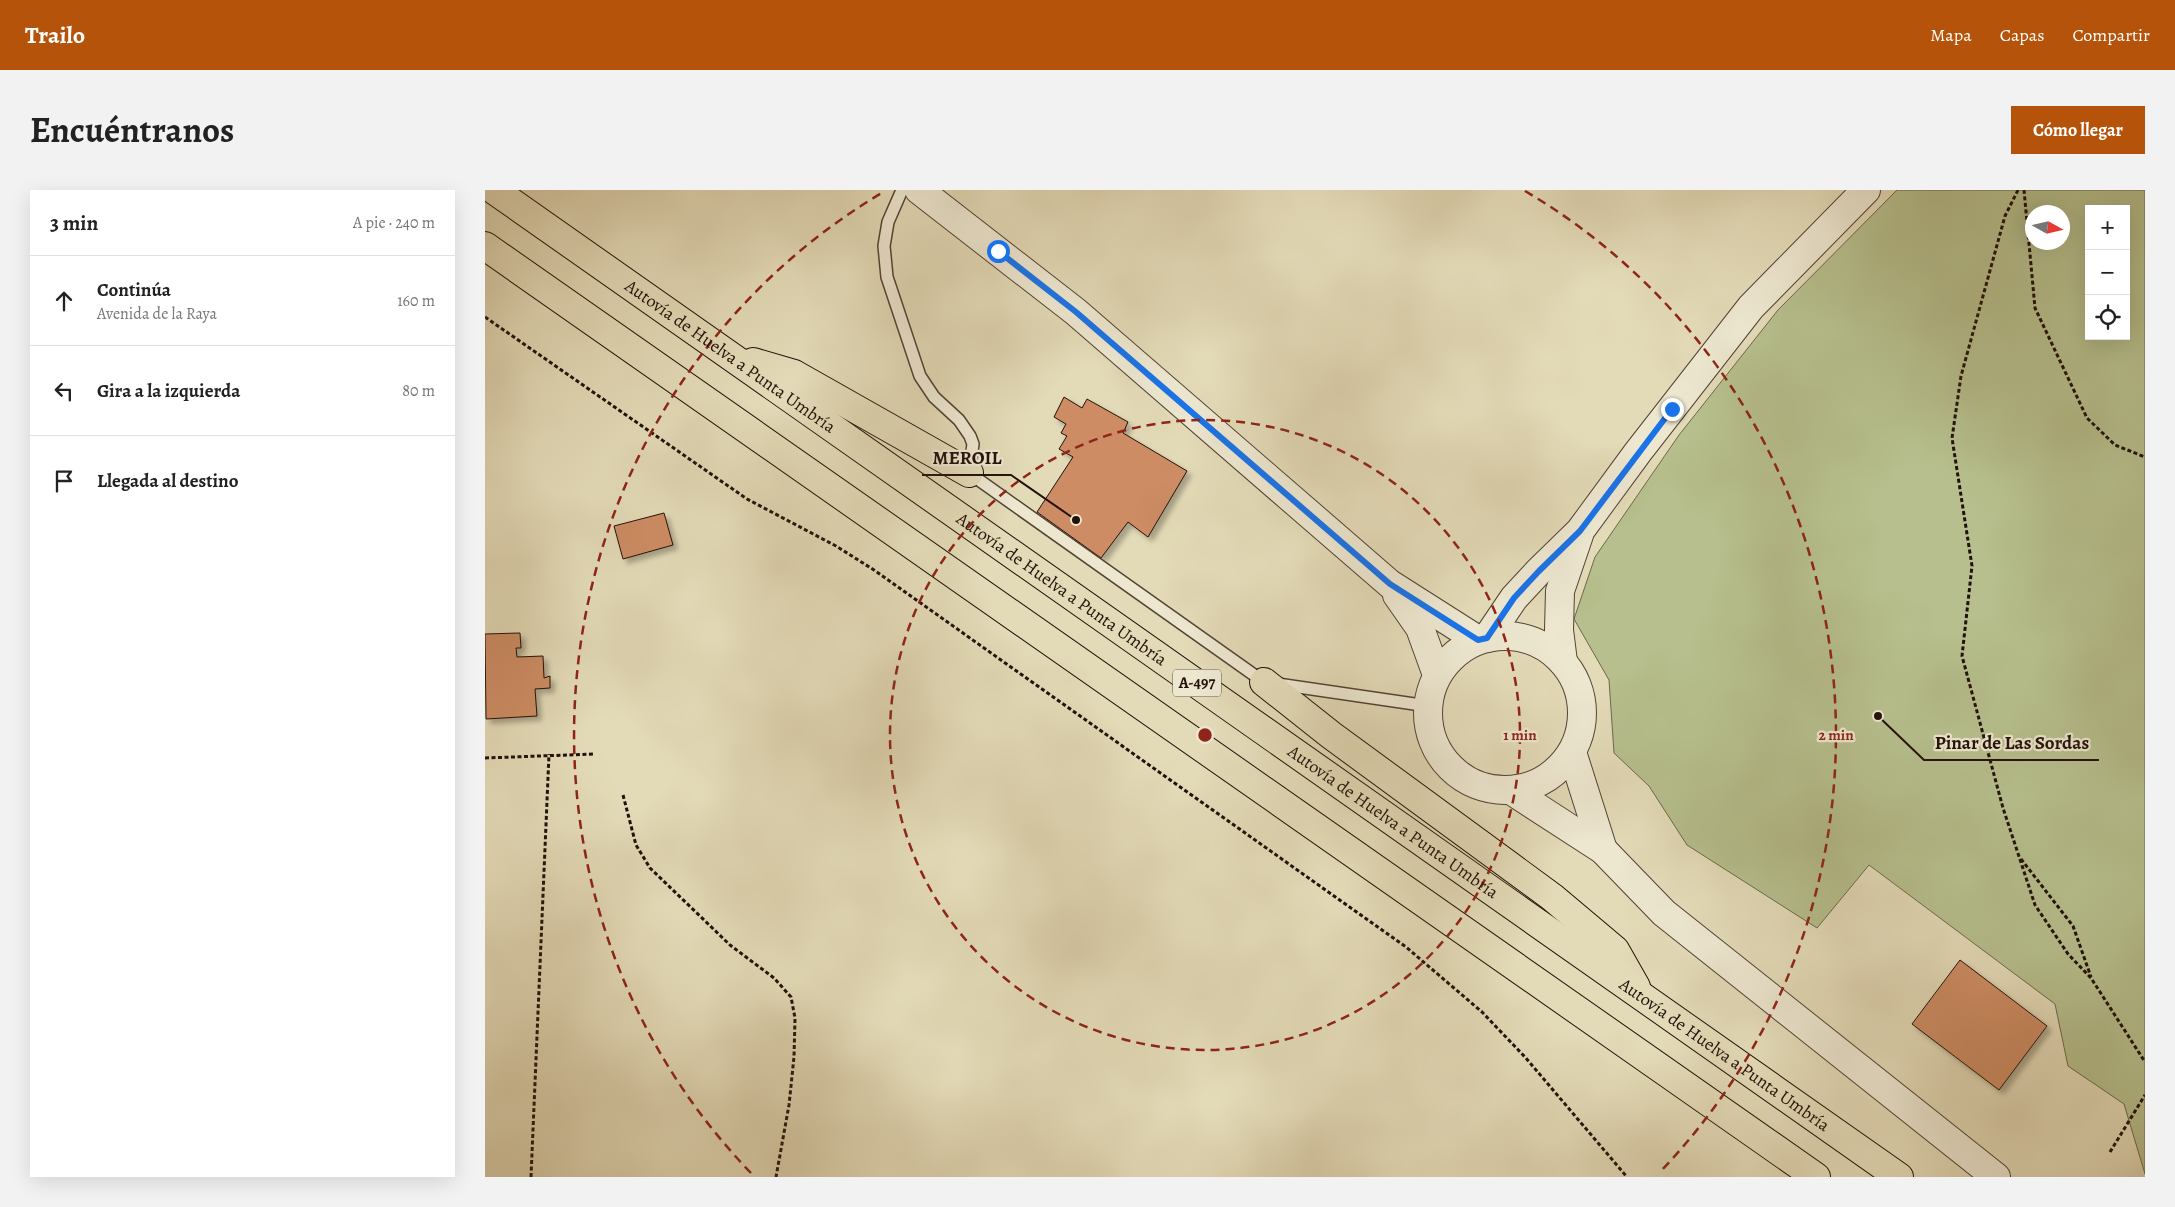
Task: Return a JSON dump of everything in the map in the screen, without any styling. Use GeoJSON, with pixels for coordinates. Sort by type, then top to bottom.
{"type":"FeatureCollection","features":[{"type":"Feature","properties":{"kind":"highway","name":"Autovía de Huelva a Punta Umbría"},"geometry":{"type":"LineString","coordinates":[[494,190],[1899,1177]]}},
{"type":"Feature","properties":{"kind":"highway","name":"A-497"},"geometry":{"type":"LineString","coordinates":[[485,246],[1815,1177]]}},
{"type":"Feature","properties":{"kind":"highway"},"geometry":{"type":"LineString","coordinates":[[731,356],[794,374],[969,473]]}},
{"type":"Feature","properties":{"kind":"highway"},"geometry":{"type":"LineString","coordinates":[[1264,682],[1331,735],[1552,897],[1615,950],[1639,993]]}},
{"type":"Feature","properties":{"kind":"street"},"geometry":{"type":"LineString","coordinates":[[919,190],[1076,312],[1390,584],[1482,639]]}},
{"type":"Feature","properties":{"kind":"street"},"geometry":{"type":"LineString","coordinates":[[1482,639],[1514,598],[1580,531],[1638,452],[1751,307],[1866,190]]}},
{"type":"Feature","properties":{"kind":"street"},"geometry":{"type":"LineString","coordinates":[[1563,662],[1559,630],[1560,591],[1580,531]]}},
{"type":"Feature","properties":{"kind":"street"},"geometry":{"type":"LineString","coordinates":[[1390,584],[1420,628],[1437,675]]}},
{"type":"Feature","properties":{"kind":"street"},"geometry":{"type":"LineString","coordinates":[[1508,636],[1528,639],[1547,648],[1563,662],[1576,682],[1582,706],[1580,729],[1572,752],[1557,771],[1536,785],[1512,791],[1489,790],[1468,782],[1450,769],[1434,743],[1429,729],[1428,706],[1431,690],[1437,675],[1448,661],[1462,649],[1482,639],[1508,636]]}},
{"type":"Feature","properties":{"kind":"street"},"geometry":{"type":"LineString","coordinates":[[1572,752],[1603,850]]}},
{"type":"Feature","properties":{"kind":"street"},"geometry":{"type":"LineString","coordinates":[[1512,791],[1603,850],[1665,913],[1996,1177]]}},
{"type":"Feature","properties":{"kind":"lane"},"geometry":{"type":"LineString","coordinates":[[902,190],[888,222],[884,246],[887,277],[920,376],[935,397],[959,420],[970,436],[973,444],[969,473],[1264,682],[1428,706]]}},
{"type":"Feature","properties":{"kind":"path"},"geometry":{"type":"LineString","coordinates":[[2017,190],[2005,216],[1961,376],[1952,438],[1972,566],[1962,656],[2003,808],[2035,905],[2068,954],[2091,978],[2145,1062]]}},
{"type":"Feature","properties":{"kind":"path"},"geometry":{"type":"LineString","coordinates":[[2024,190],[2035,308],[2087,418],[2115,445],[2145,457]]}},
{"type":"Feature","properties":{"kind":"path"},"geometry":{"type":"LineString","coordinates":[[485,317],[747,498],[836,546],[874,570],[1406,947],[1494,1025],[1525,1056],[1627,1177]]}},
{"type":"Feature","properties":{"kind":"path"},"geometry":{"type":"LineString","coordinates":[[531,1177],[549,754]]}},
{"type":"Feature","properties":{"kind":"path"},"geometry":{"type":"LineString","coordinates":[[485,758],[549,754],[594,754]]}},
{"type":"Feature","properties":{"kind":"path"},"geometry":{"type":"LineString","coordinates":[[623,795],[635,845],[650,868],[730,945],[774,978],[791,997],[795,1018],[794,1057],[789,1105],[776,1177]]}},
{"type":"Feature","properties":{"kind":"path"},"geometry":{"type":"LineString","coordinates":[[2019,856],[2073,926],[2091,978]]}},
{"type":"Feature","properties":{"kind":"path"},"geometry":{"type":"LineString","coordinates":[[2110,1152],[2145,1095]]}},
{"type":"Feature","properties":{"kind":"green space"},"geometry":{"type":"Polygon","coordinates":[[[1897,190],[2145,190],[2145,1174],[2124,1104],[2068,1066],[2055,1004],[1869,865],[1817,928],[1687,845],[1649,786],[1614,753],[1609,680],[1574,619],[1595,557],[1679,435],[1778,310],[1897,190]]]}},
{"type":"Feature","properties":{"kind":"building"},"geometry":{"type":"Polygon","coordinates":[[[1064,397],[1082,408],[1087,399],[1128,422],[1123,433],[1187,471],[1148,537],[1128,522],[1101,558],[1037,512],[1073,457],[1059,449],[1067,436],[1061,433],[1066,424],[1054,417],[1064,397]]]}},
{"type":"Feature","properties":{"kind":"building"},"geometry":{"type":"Polygon","coordinates":[[[664,513],[673,545],[623,559],[614,526],[664,513]]]}},
{"type":"Feature","properties":{"kind":"building"},"geometry":{"type":"Polygon","coordinates":[[[520,633],[521,648],[516,648],[517,657],[543,656],[544,678],[550,676],[550,688],[535,689],[537,716],[486,719],[485,634],[520,633]]]}},
{"type":"Feature","properties":{"kind":"building"},"geometry":{"type":"Polygon","coordinates":[[[1960,960],[2047,1026],[1999,1090],[1912,1024],[1960,960]]]}},
{"type":"Feature","properties":{"kind":"place","name":"MEROIL"},"geometry":{"type":"Point","coordinates":[1076,520]}},
{"type":"Feature","properties":{"kind":"place","name":"Pinar de Las Sordas"},"geometry":{"type":"Point","coordinates":[1878,716]}},
{"type":"Feature","properties":{"kind":"route"},"geometry":{"type":"LineString","coordinates":[[998,251],[1076,312],[1390,584],[1478,640],[1487,638],[1514,598],[1580,531],[1672,409]]}}]}
